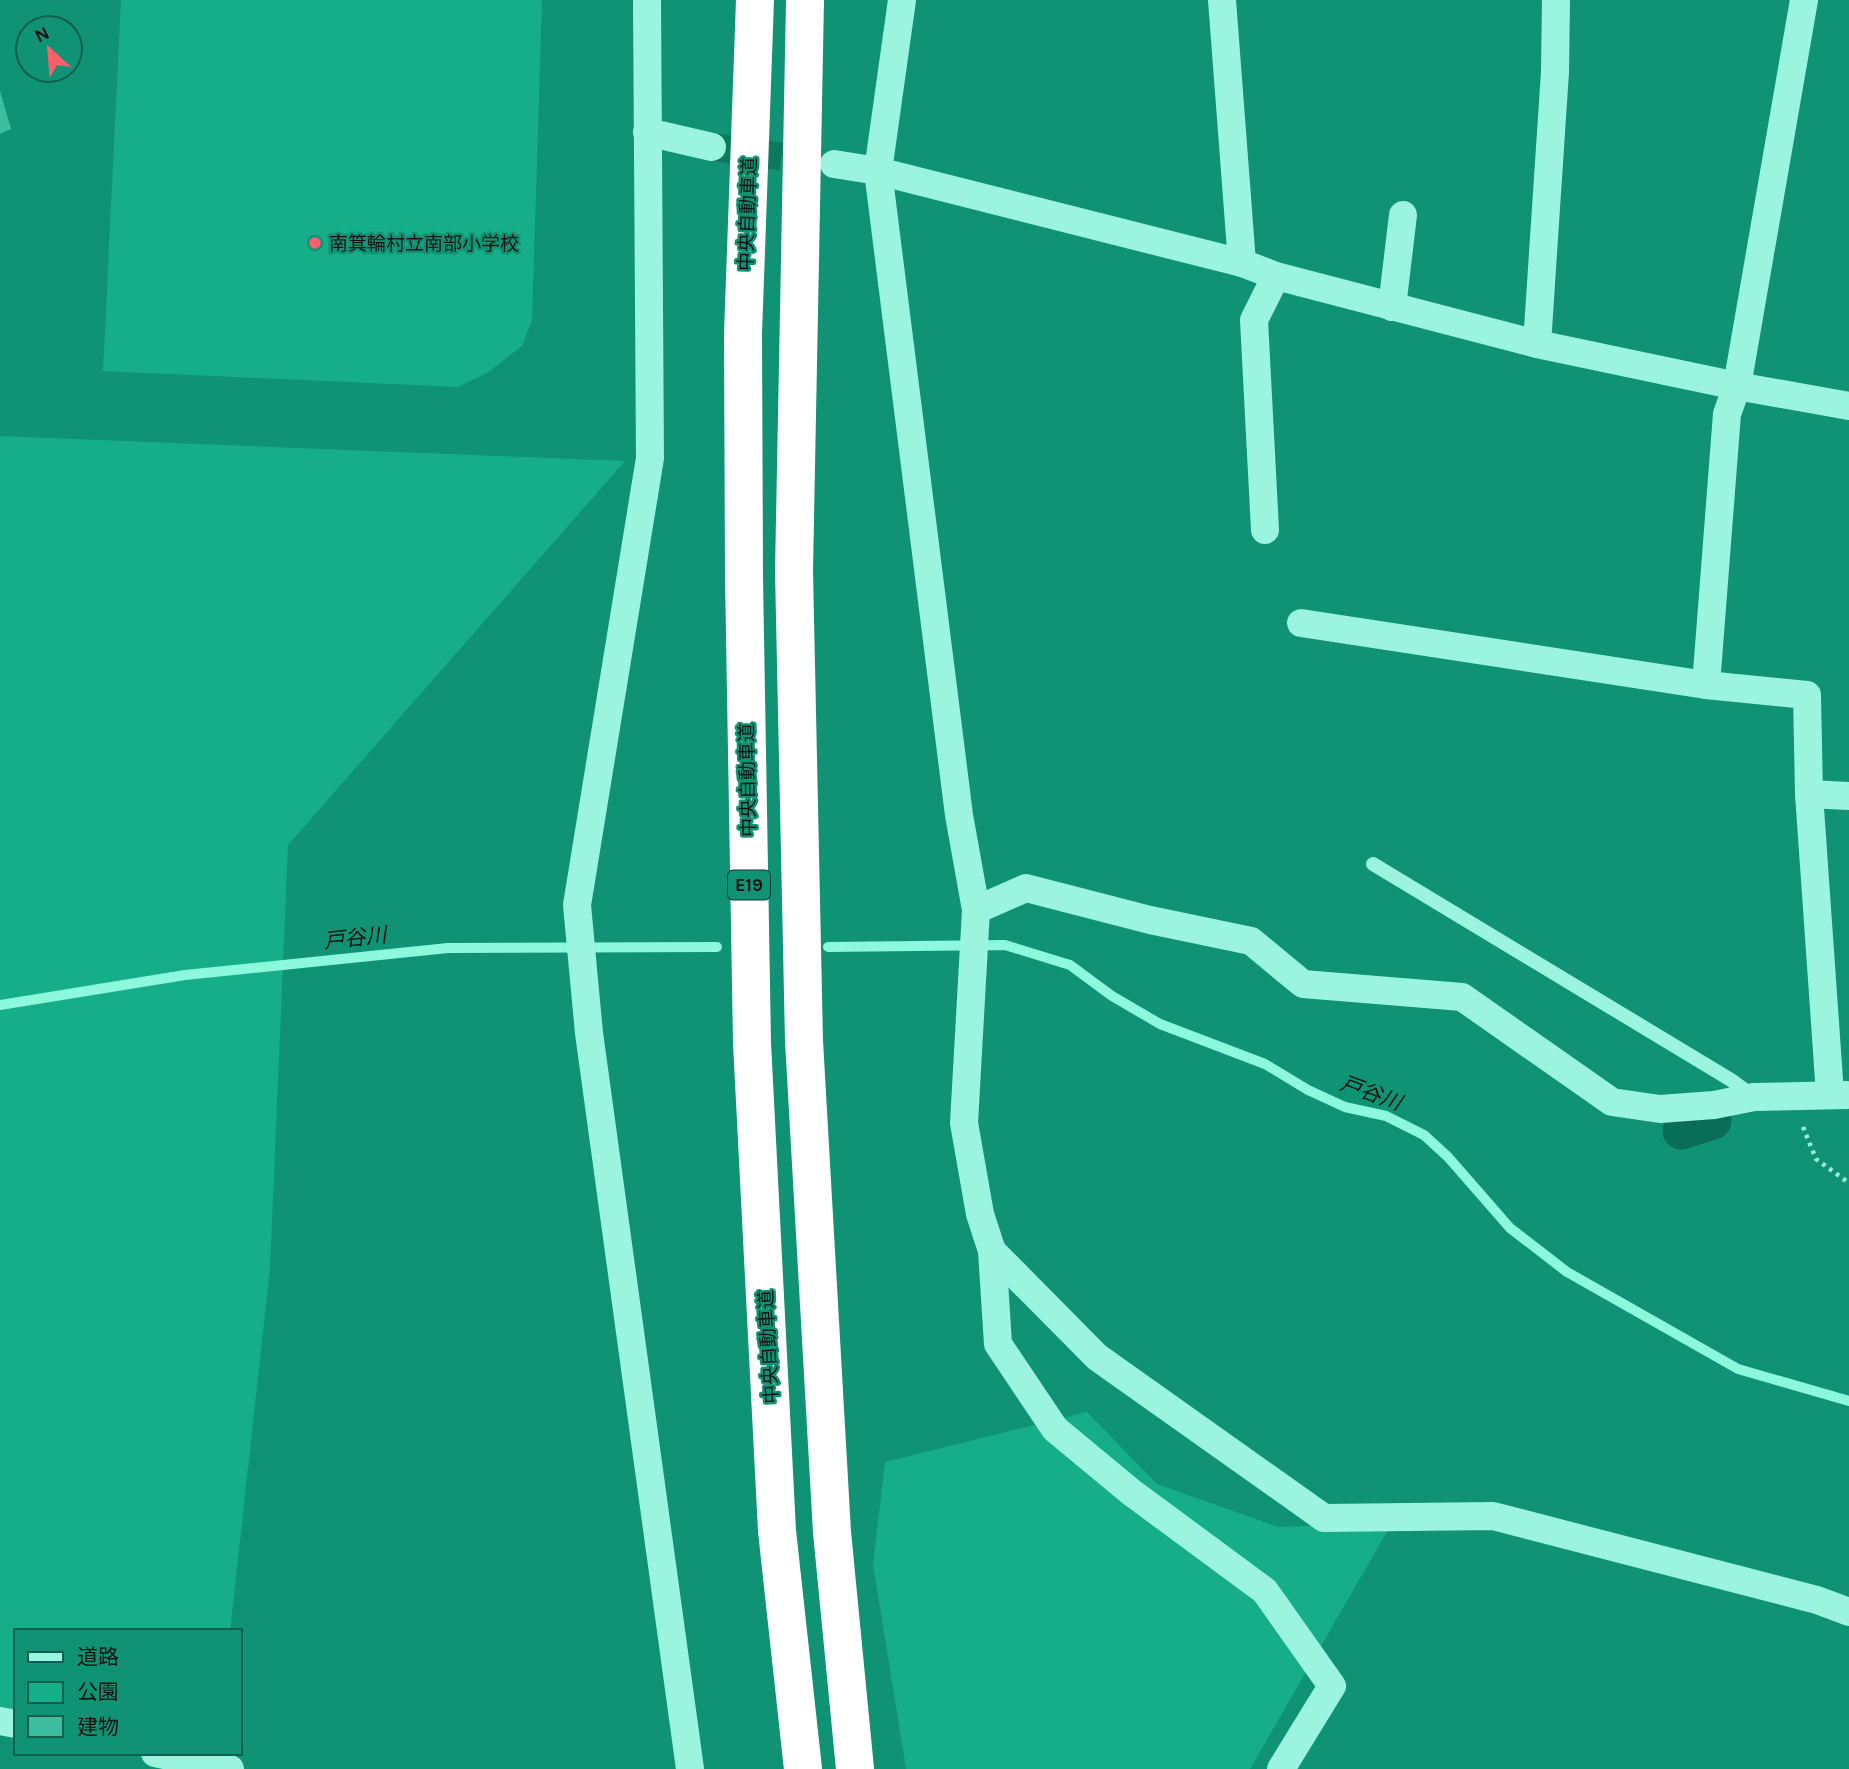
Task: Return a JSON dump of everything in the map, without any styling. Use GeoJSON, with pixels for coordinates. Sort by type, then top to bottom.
{"type":"FeatureCollection","features":[{"type":"Feature","properties":{"kind":"highway","name":"中央自動車道"},"geometry":{"type":"LineString","coordinates":[[755,0],[743,334],[752,1043],[777,1531],[803,1769]]}},
{"type":"Feature","properties":{"kind":"highway"},"geometry":{"type":"LineString","coordinates":[[806,0],[794,570],[804,1041],[832,1532],[855,1769]]}},
{"type":"Feature","properties":{"kind":"street"},"geometry":{"type":"LineString","coordinates":[[647,0],[650,458],[577,905],[590,1047],[690,1769]]}},
{"type":"Feature","properties":{"kind":"street"},"geometry":{"type":"LineString","coordinates":[[902,0],[878,171],[959,815],[976,916],[964,1123],[980,1213],[992,1251],[998,1344],[1055,1429],[1130,1492],[1265,1591],[1332,1686],[1281,1769]]}},
{"type":"Feature","properties":{"kind":"street"},"geometry":{"type":"LineString","coordinates":[[1222,0],[1242,263]]}},
{"type":"Feature","properties":{"kind":"street"},"geometry":{"type":"LineString","coordinates":[[1537,344],[1555,72],[1556,0]]}},
{"type":"Feature","properties":{"kind":"street"},"geometry":{"type":"LineString","coordinates":[[1706,685],[1727,414],[1737,386],[1804,0]]}},
{"type":"Feature","properties":{"kind":"street"},"geometry":{"type":"LineString","coordinates":[[647,132],[712,147]]}},
{"type":"Feature","properties":{"kind":"street"},"geometry":{"type":"LineString","coordinates":[[834,164],[878,171],[1242,263],[1276,276],[1537,344],[1737,386],[1849,406]]}},
{"type":"Feature","properties":{"kind":"street"},"geometry":{"type":"LineString","coordinates":[[1392,307],[1403,215]]}},
{"type":"Feature","properties":{"kind":"street"},"geometry":{"type":"LineString","coordinates":[[1265,530],[1254,320],[1276,276]]}},
{"type":"Feature","properties":{"kind":"street"},"geometry":{"type":"LineString","coordinates":[[976,916],[1026,888],[1150,920],[1251,942],[1303,984],[1462,997],[1612,1102],[1660,1109],[1714,1105],[1754,1097],[1839,1095],[1809,794],[1807,695],[1706,685],[1301,623]]}},
{"type":"Feature","properties":{"kind":"street"},"geometry":{"type":"LineString","coordinates":[[1809,794],[1849,796]]}},
{"type":"Feature","properties":{"kind":"street"},"geometry":{"type":"LineString","coordinates":[[992,1251],[1097,1357],[1324,1518],[1493,1516],[1817,1600],[1849,1612]]}},
{"type":"Feature","properties":{"kind":"street"},"geometry":{"type":"LineString","coordinates":[[164,1755],[230,1769]]}},
{"type":"Feature","properties":{"kind":"lane"},"geometry":{"type":"LineString","coordinates":[[1373,864],[1731,1080],[1754,1097]]}},
{"type":"Feature","properties":{"kind":"path"},"geometry":{"type":"LineString","coordinates":[[1754,1097],[1804,1127],[1816,1159],[1849,1183]]}},
{"type":"Feature","properties":{"kind":"green space"},"geometry":{"type":"Polygon","coordinates":[[[121,0],[542,0],[532,320],[522,346],[487,373],[458,387],[103,371],[121,0]]]}},
{"type":"Feature","properties":{"kind":"green space"},"geometry":{"type":"Polygon","coordinates":[[[0,436],[625,461],[288,845],[270,1269],[230,1629],[14,1629],[14,1726],[0,1725],[0,436]]]}},
{"type":"Feature","properties":{"kind":"green space"},"geometry":{"type":"Polygon","coordinates":[[[1087,1412],[1157,1484],[1278,1527],[1392,1523],[1250,1769],[906,1769],[873,1564],[885,1462],[1087,1412]]]}},
{"type":"Feature","properties":{"kind":"building"},"geometry":{"type":"Polygon","coordinates":[[[0,91],[11,129],[0,134],[0,91]]]}},
{"type":"Feature","properties":{"kind":"waterway","name":"戸谷川"},"geometry":{"type":"LineString","coordinates":[[828,947],[1005,945],[1070,965],[1112,996],[1160,1024],[1265,1064],[1308,1090],[1345,1107],[1386,1116],[1424,1135],[1448,1157],[1510,1228],[1567,1272],[1738,1369],[1849,1401]]}},
{"type":"Feature","properties":{"kind":"waterway","name":"戸谷川"},"geometry":{"type":"LineString","coordinates":[[0,1005],[185,975],[448,948],[717,947]]}},
{"type":"Feature","properties":{"kind":"waterway"},"geometry":{"type":"LineString","coordinates":[[1681,1131],[1713,1121]]}},
{"type":"Feature","properties":{"kind":"tunnel"},"geometry":{"type":"LineString","coordinates":[[712,147],[820,162]]}},
{"type":"Feature","properties":{"kind":"place","name":"南箕輪村立南部小学校"},"geometry":{"type":"Point","coordinates":[315,243]}}]}
